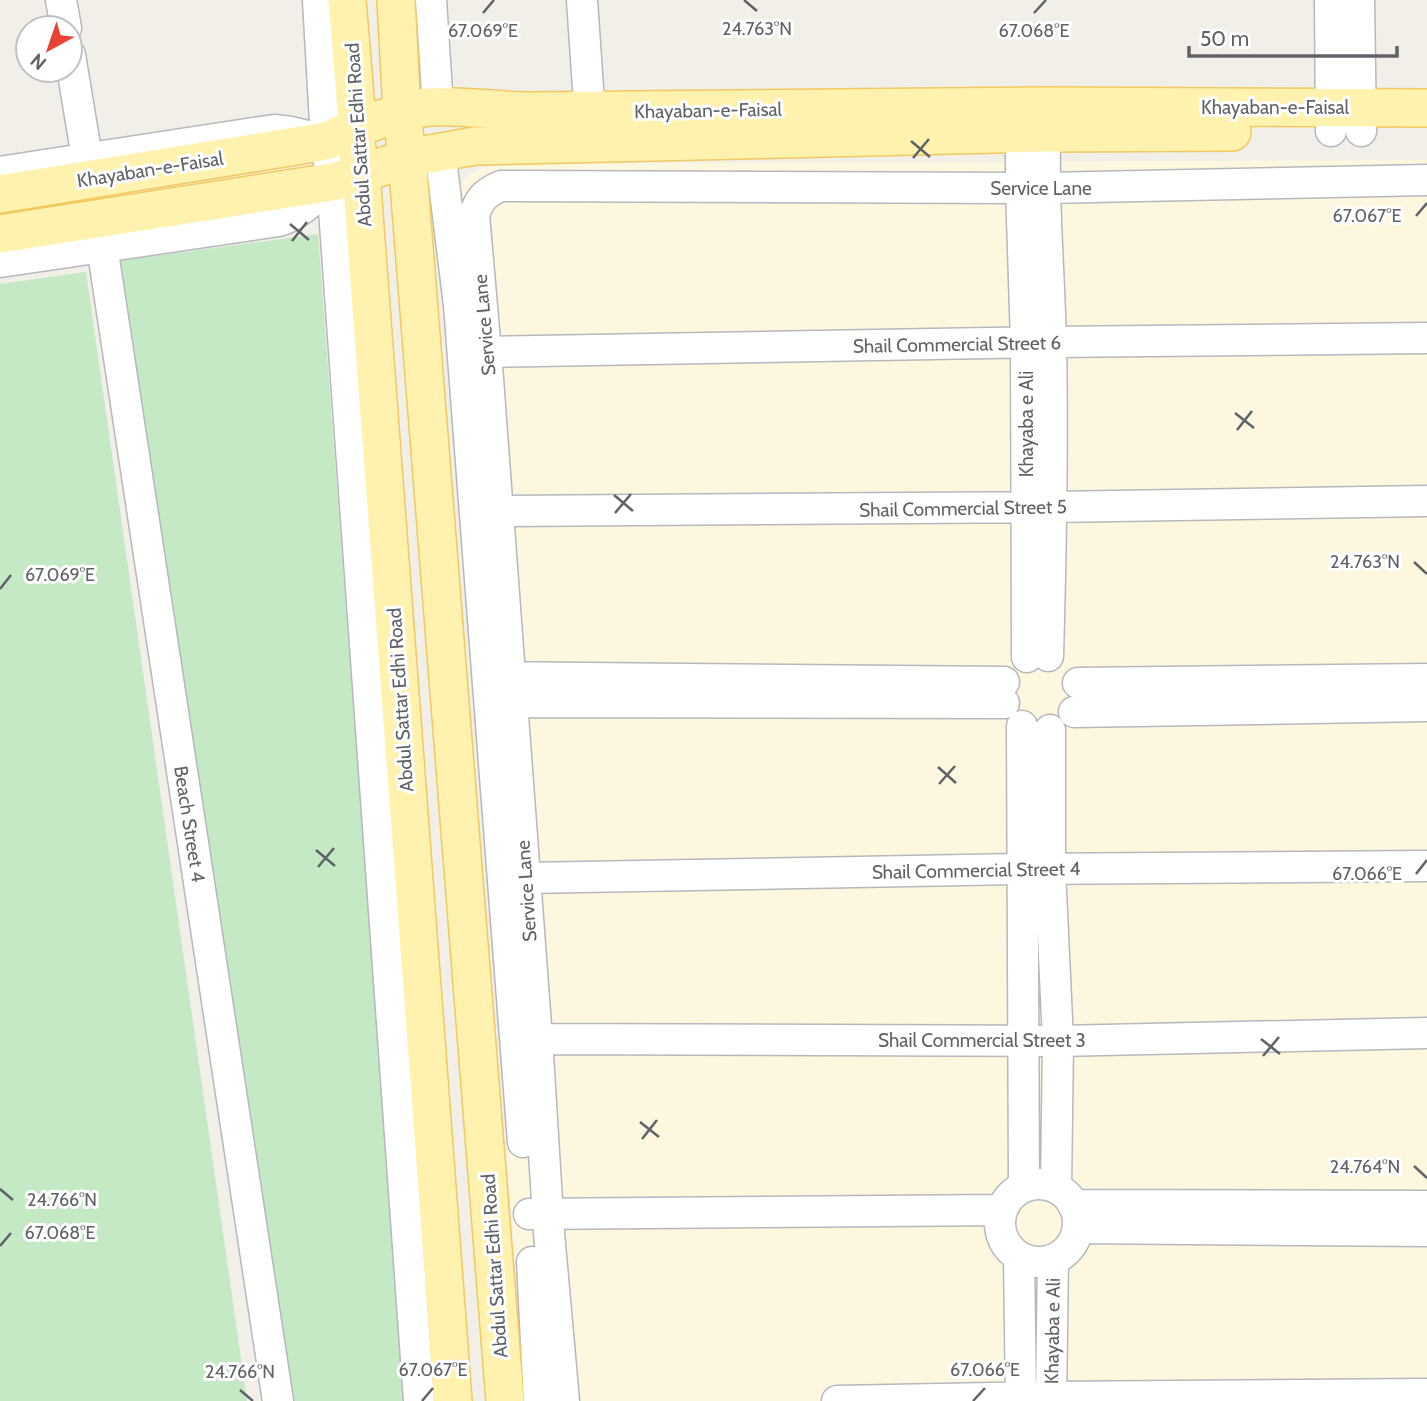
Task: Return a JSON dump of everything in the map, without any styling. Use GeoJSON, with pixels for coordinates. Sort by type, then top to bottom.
{"type":"FeatureCollection","features":[{"type":"Feature","properties":{"kind":"main road","name":"Abdul Sattar Edhi Road"},"geometry":{"type":"LineString","coordinates":[[347,0],[357,121],[340,135],[346,178],[453,1401]]}},
{"type":"Feature","properties":{"kind":"main road","name":"Abdul Sattar Edhi Road"},"geometry":{"type":"LineString","coordinates":[[396,0],[402,113],[424,155],[505,1401]]}},
{"type":"Feature","properties":{"kind":"main road","name":"Khayaban-e-Faisal"},"geometry":{"type":"LineString","coordinates":[[0,194],[340,135],[427,107],[495,111],[591,127]]}},
{"type":"Feature","properties":{"kind":"main road","name":"Khayaban-e-Faisal"},"geometry":{"type":"LineString","coordinates":[[0,234],[346,178],[424,155],[591,127],[1033,120],[1345,119],[1427,108]]}},
{"type":"Feature","properties":{"kind":"main road","name":"Khayaban-e-Faisal"},"geometry":{"type":"LineString","coordinates":[[1345,119],[1427,130]]}},
{"type":"Feature","properties":{"kind":"street"},"geometry":{"type":"LineString","coordinates":[[0,172],[274,130],[340,135],[318,0]]}},
{"type":"Feature","properties":{"kind":"street"},"geometry":{"type":"LineString","coordinates":[[431,0],[438,107]]}},
{"type":"Feature","properties":{"kind":"street"},"geometry":{"type":"LineString","coordinates":[[582,0],[591,127]]}},
{"type":"Feature","properties":{"kind":"street"},"geometry":{"type":"LineString","coordinates":[[1330,0],[1345,119]]}},
{"type":"Feature","properties":{"kind":"street"},"geometry":{"type":"LineString","coordinates":[[1345,119],[1359,0]]}},
{"type":"Feature","properties":{"kind":"street"},"geometry":{"type":"LineString","coordinates":[[75,84],[87,158]]}},
{"type":"Feature","properties":{"kind":"street","name":"Khayaba e Ali"},"geometry":{"type":"LineString","coordinates":[[1033,120],[1038,342],[1038,657]]}},
{"type":"Feature","properties":{"kind":"street"},"geometry":{"type":"LineString","coordinates":[[424,155],[459,305],[499,690],[539,1223],[539,1401]]}},
{"type":"Feature","properties":{"kind":"street"},"geometry":{"type":"LineString","coordinates":[[0,262],[279,221],[290,218],[346,178]]}},
{"type":"Feature","properties":{"kind":"street"},"geometry":{"type":"LineString","coordinates":[[346,178],[419,1401]]}},
{"type":"Feature","properties":{"kind":"street","name":"Service Lane"},"geometry":{"type":"LineString","coordinates":[[564,1401],[539,1223],[537,1039],[525,878],[499,690],[498,512],[474,215],[478,203],[488,191],[501,186],[1033,188],[1427,180]]}},
{"type":"Feature","properties":{"kind":"street","name":"Beach Street 4"},"geometry":{"type":"LineString","coordinates":[[102,246],[278,1401]]}},
{"type":"Feature","properties":{"kind":"street","name":"Shail Commercial Street 6"},"geometry":{"type":"LineString","coordinates":[[486,352],[1427,338]]}},
{"type":"Feature","properties":{"kind":"street","name":"Shail Commercial Street 5"},"geometry":{"type":"LineString","coordinates":[[498,512],[1427,501]]}},
{"type":"Feature","properties":{"kind":"street"},"geometry":{"type":"LineString","coordinates":[[499,690],[1020,710],[1064,723],[1076,697],[1071,670],[1061,660],[1038,657],[1017,663],[1009,671],[1020,710],[1036,869],[1058,1041],[1069,1207],[1074,1241],[1065,1253],[1053,1260],[1036,1263],[1019,1257],[1006,1246],[1000,1219],[1010,1196],[1024,1187],[1040,1184],[1069,1207],[1427,1231]]}},
{"type":"Feature","properties":{"kind":"street"},"geometry":{"type":"LineString","coordinates":[[1076,697],[1427,679]]}},
{"type":"Feature","properties":{"kind":"street"},"geometry":{"type":"LineString","coordinates":[[1076,697],[1427,706]]}},
{"type":"Feature","properties":{"kind":"street","name":"Shail Commercial Street 4"},"geometry":{"type":"LineString","coordinates":[[525,878],[1036,869],[1427,866]]}},
{"type":"Feature","properties":{"kind":"street"},"geometry":{"type":"LineString","coordinates":[[1024,1187],[1024,1041],[1036,869]]}},
{"type":"Feature","properties":{"kind":"street","name":"Shail Commercial Street 3"},"geometry":{"type":"LineString","coordinates":[[537,1039],[1058,1041],[1427,1033]]}},
{"type":"Feature","properties":{"kind":"street"},"geometry":{"type":"LineString","coordinates":[[1069,1207],[1427,1206]]}},
{"type":"Feature","properties":{"kind":"street"},"geometry":{"type":"LineString","coordinates":[[539,1223],[1000,1219]]}},
{"type":"Feature","properties":{"kind":"street","name":"Khayaba e Ali"},"geometry":{"type":"LineString","coordinates":[[1019,1257],[1021,1399]]}},
{"type":"Feature","properties":{"kind":"street","name":"Khayaba e Ali"},"geometry":{"type":"LineString","coordinates":[[1051,1399],[1053,1260]]}},
{"type":"Feature","properties":{"kind":"street"},"geometry":{"type":"LineString","coordinates":[[837,1401],[1427,1394]]}},
{"type":"Feature","properties":{"kind":"shaded area"},"geometry":{"type":"Polygon","coordinates":[[[1427,160],[1427,1401],[525,1401],[441,222],[458,184],[476,170],[499,164],[1427,160]]]}},
{"type":"Feature","properties":{"kind":"green space"},"geometry":{"type":"Polygon","coordinates":[[[318,234],[405,1401],[292,1401],[118,261],[318,234]]]}},
{"type":"Feature","properties":{"kind":"green space"},"geometry":{"type":"Polygon","coordinates":[[[86,272],[247,1401],[0,1401],[0,284],[86,272]]]}}]}
